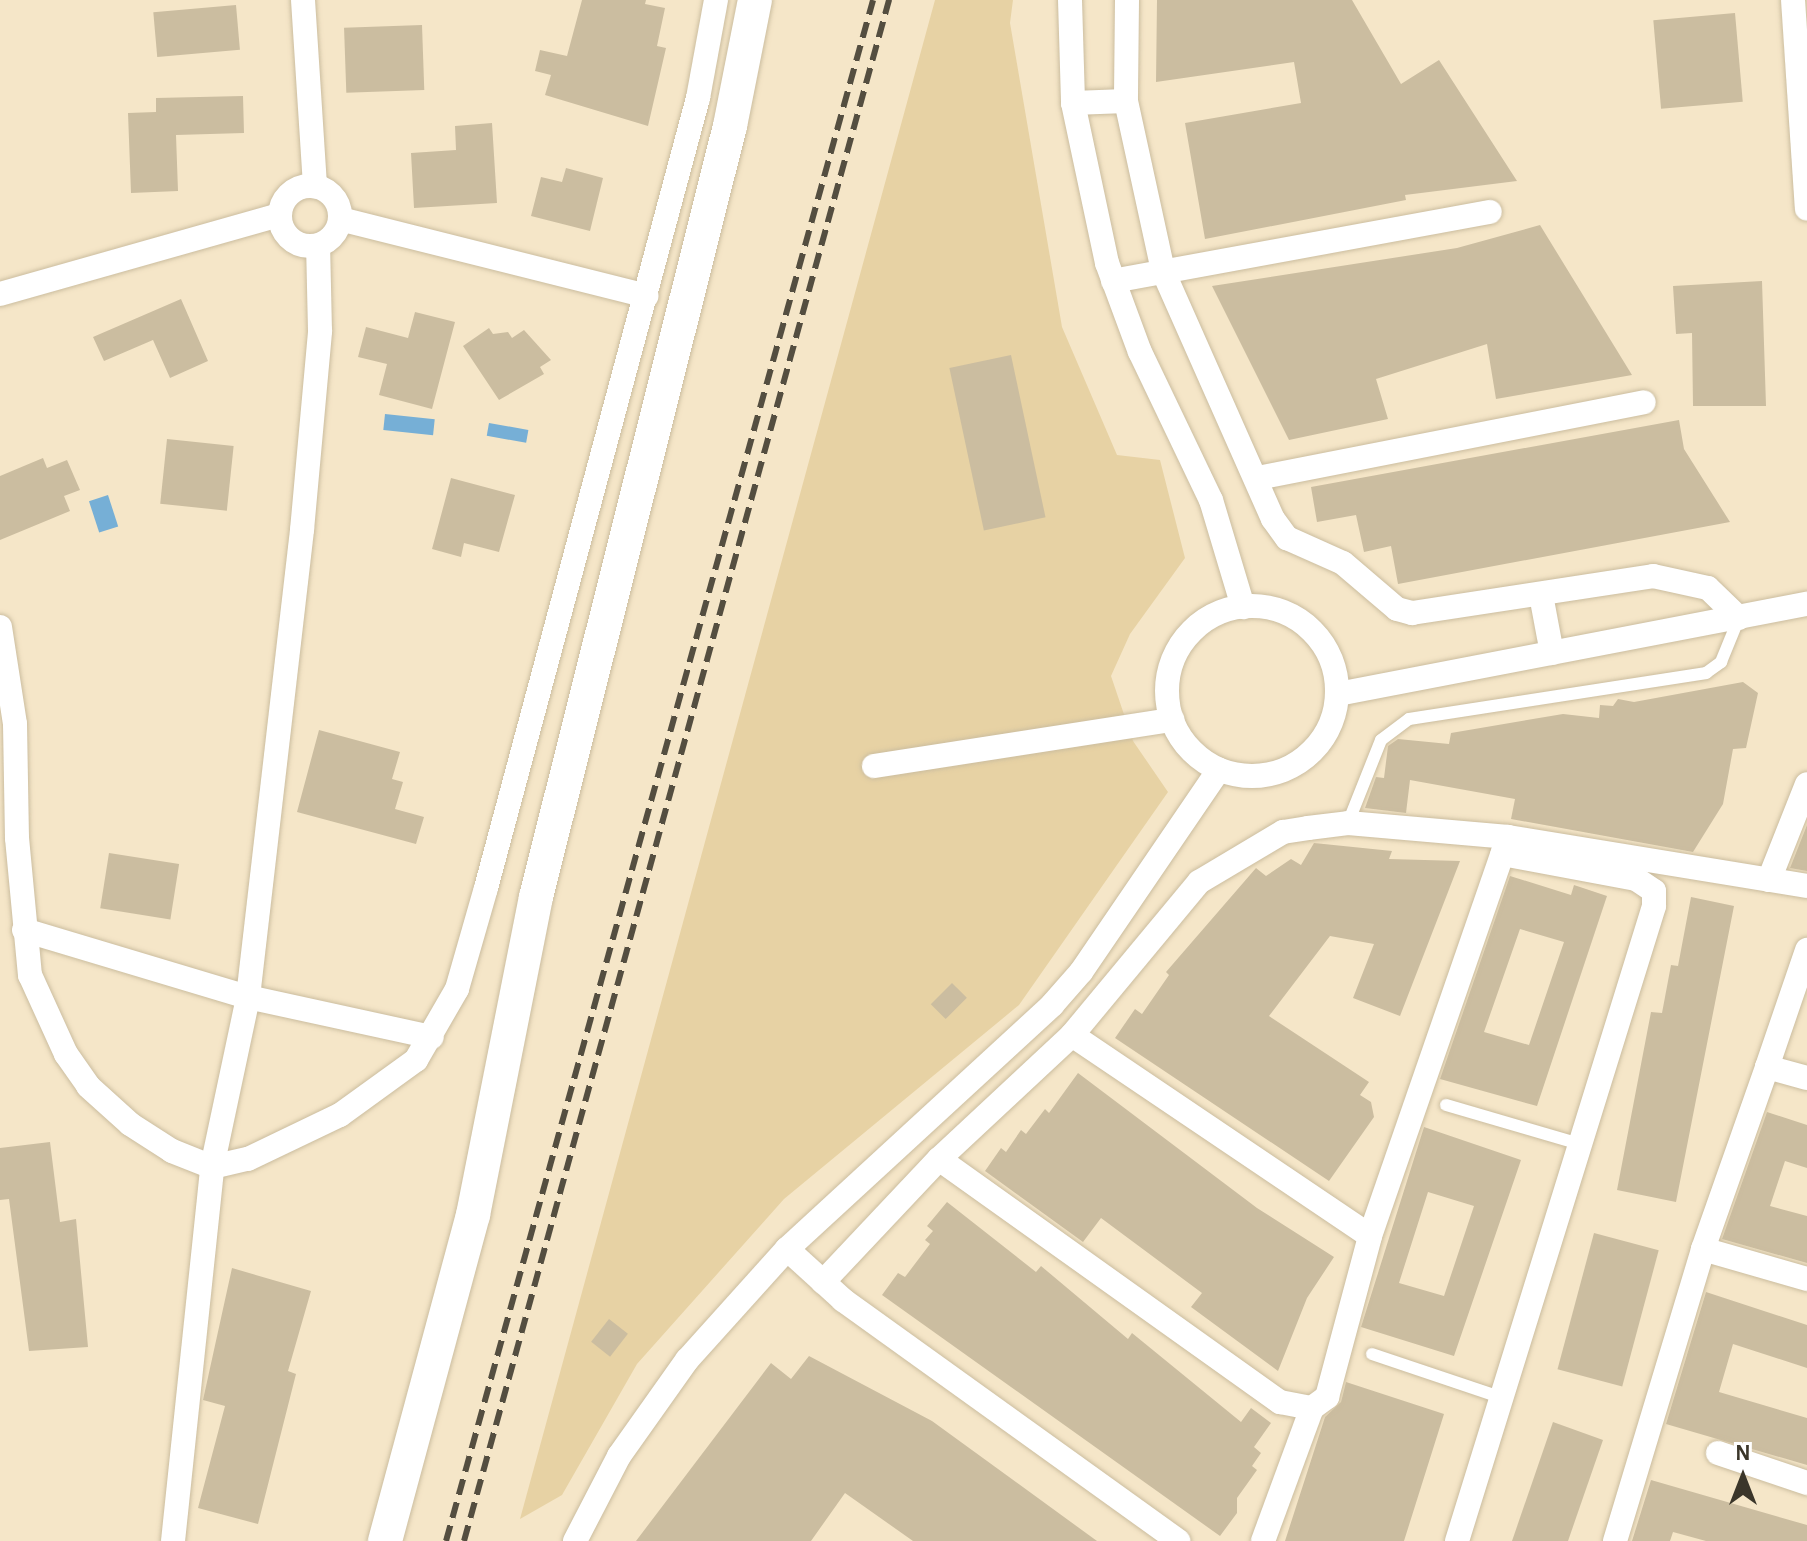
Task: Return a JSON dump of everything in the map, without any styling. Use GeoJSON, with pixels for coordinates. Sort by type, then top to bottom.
{"type":"FeatureCollection","features":[{"type":"Feature","properties":{"kind":"street"},"geometry":{"type":"LineString","coordinates":[[303,0],[315,187]]}},
{"type":"Feature","properties":{"kind":"street"},"geometry":{"type":"LineString","coordinates":[[0,627],[15,724],[24,930],[30,975],[46,1014],[88,1086],[130,1124],[172,1151],[212,1167],[248,1159],[340,1115],[388,1084],[432,1037],[468,954],[698,98],[716,0]]}},
{"type":"Feature","properties":{"kind":"street"},"geometry":{"type":"LineString","coordinates":[[385,1541],[473,1215],[536,897],[730,126],[755,0]]}},
{"type":"Feature","properties":{"kind":"street"},"geometry":{"type":"LineString","coordinates":[[1070,0],[1073,103],[1094,218],[1113,281],[1211,500],[1243,607]]}},
{"type":"Feature","properties":{"kind":"street"},"geometry":{"type":"LineString","coordinates":[[1127,0],[1126,101],[1163,271],[1258,478],[1273,519],[1287,538],[1343,563],[1404,612],[1672,576],[1708,588],[1739,618]]}},
{"type":"Feature","properties":{"kind":"street"},"geometry":{"type":"LineString","coordinates":[[1793,0],[1807,209]]}},
{"type":"Feature","properties":{"kind":"street"},"geometry":{"type":"LineString","coordinates":[[1073,103],[1126,101]]}},
{"type":"Feature","properties":{"kind":"street"},"geometry":{"type":"LineString","coordinates":[[0,294],[280,215],[295,190],[315,187],[334,198],[340,219],[333,236],[318,246],[291,240],[280,215]]}},
{"type":"Feature","properties":{"kind":"street"},"geometry":{"type":"LineString","coordinates":[[1113,281],[1490,212]]}},
{"type":"Feature","properties":{"kind":"street"},"geometry":{"type":"LineString","coordinates":[[340,219],[646,296]]}},
{"type":"Feature","properties":{"kind":"street"},"geometry":{"type":"LineString","coordinates":[[173,1541],[212,1167],[248,997],[302,530],[320,331],[318,246]]}},
{"type":"Feature","properties":{"kind":"street"},"geometry":{"type":"LineString","coordinates":[[1258,478],[1644,402]]}},
{"type":"Feature","properties":{"kind":"street"},"geometry":{"type":"LineString","coordinates":[[1541,595],[1552,653]]}},
{"type":"Feature","properties":{"kind":"street"},"geometry":{"type":"LineString","coordinates":[[1338,694],[1807,604]]}},
{"type":"Feature","properties":{"kind":"street"},"geometry":{"type":"LineString","coordinates":[[1243,607],[1275,609],[1316,634],[1332,662],[1338,694],[1329,729],[1306,758],[1255,776],[1219,770],[1195,754],[1172,720],[1168,682],[1180,646],[1207,619],[1243,607]]}},
{"type":"Feature","properties":{"kind":"street"},"geometry":{"type":"LineString","coordinates":[[874,766],[1172,720]]}},
{"type":"Feature","properties":{"kind":"street"},"geometry":{"type":"LineString","coordinates":[[575,1541],[619,1456],[687,1360],[787,1249],[1052,1005],[1107,936],[1139,880],[1219,770]]}},
{"type":"Feature","properties":{"kind":"street"},"geometry":{"type":"LineString","coordinates":[[1769,880],[1807,784]]}},
{"type":"Feature","properties":{"kind":"street"},"geometry":{"type":"LineString","coordinates":[[823,1282],[939,1159],[1072,1035],[1199,882],[1283,832],[1348,823],[1807,886]]}},
{"type":"Feature","properties":{"kind":"street"},"geometry":{"type":"LineString","coordinates":[[1457,1541],[1576,1143],[1654,906],[1654,891],[1636,879],[1505,845]]}},
{"type":"Feature","properties":{"kind":"street"},"geometry":{"type":"LineString","coordinates":[[1263,1541],[1312,1408],[1327,1397],[1370,1236],[1505,845]]}},
{"type":"Feature","properties":{"kind":"street"},"geometry":{"type":"LineString","coordinates":[[24,930],[248,997],[432,1037]]}},
{"type":"Feature","properties":{"kind":"street"},"geometry":{"type":"LineString","coordinates":[[1615,1541],[1703,1249],[1807,950]]}},
{"type":"Feature","properties":{"kind":"street"},"geometry":{"type":"LineString","coordinates":[[1072,1035],[1370,1236]]}},
{"type":"Feature","properties":{"kind":"street"},"geometry":{"type":"LineString","coordinates":[[1767,1067],[1807,1078]]}},
{"type":"Feature","properties":{"kind":"street"},"geometry":{"type":"LineString","coordinates":[[939,1159],[1280,1402],[1312,1408]]}},
{"type":"Feature","properties":{"kind":"street"},"geometry":{"type":"LineString","coordinates":[[787,1249],[823,1282],[1178,1541]]}},
{"type":"Feature","properties":{"kind":"street"},"geometry":{"type":"LineString","coordinates":[[1703,1249],[1807,1279]]}},
{"type":"Feature","properties":{"kind":"street"},"geometry":{"type":"LineString","coordinates":[[1718,1453],[1807,1483]]}},
{"type":"Feature","properties":{"kind":"lane"},"geometry":{"type":"LineString","coordinates":[[1348,823],[1381,740],[1409,719],[1706,673],[1721,662],[1739,618]]}},
{"type":"Feature","properties":{"kind":"lane"},"geometry":{"type":"LineString","coordinates":[[1446,1105],[1576,1143]]}},
{"type":"Feature","properties":{"kind":"lane"},"geometry":{"type":"LineString","coordinates":[[1372,1354],[1500,1397]]}},
{"type":"Feature","properties":{"kind":"shaded area"},"geometry":{"type":"Polygon","coordinates":[[[935,0],[1013,0],[1010,23],[1062,327],[1117,455],[1160,460],[1185,558],[1130,634],[1111,676],[1133,741],[1168,792],[1019,1005],[784,1199],[637,1364],[562,1495],[520,1519],[935,0]]]}},
{"type":"Feature","properties":{"kind":"water"},"geometry":{"type":"Polygon","coordinates":[[[385,414],[435,419],[433,435],[383,430],[385,414]]]}},
{"type":"Feature","properties":{"kind":"water"},"geometry":{"type":"Polygon","coordinates":[[[489,423],[528,430],[526,443],[487,436],[489,423]]]}},
{"type":"Feature","properties":{"kind":"water"},"geometry":{"type":"Polygon","coordinates":[[[108,495],[118,526],[99,533],[89,501],[108,495]]]}},
{"type":"Feature","properties":{"kind":"building"},"geometry":{"type":"Polygon","coordinates":[[[582,0],[646,0],[645,4],[665,8],[657,46],[666,48],[648,126],[545,95],[551,75],[535,71],[540,50],[567,56],[582,0]]]}},
{"type":"Feature","properties":{"kind":"building"},"geometry":{"type":"Polygon","coordinates":[[[1157,0],[1352,0],[1401,84],[1439,60],[1517,181],[1405,195],[1406,200],[1205,239],[1185,123],[1301,103],[1294,62],[1156,82],[1157,0]]]}},
{"type":"Feature","properties":{"kind":"building"},"geometry":{"type":"Polygon","coordinates":[[[236,5],[240,50],[157,57],[153,12],[236,5]]]}},
{"type":"Feature","properties":{"kind":"building"},"geometry":{"type":"Polygon","coordinates":[[[1735,13],[1743,102],[1661,109],[1653,20],[1735,13]]]}},
{"type":"Feature","properties":{"kind":"building"},"geometry":{"type":"Polygon","coordinates":[[[422,25],[424,90],[346,93],[344,28],[422,25]]]}},
{"type":"Feature","properties":{"kind":"building"},"geometry":{"type":"Polygon","coordinates":[[[243,96],[244,133],[176,135],[178,191],[131,193],[128,113],[156,112],[156,98],[243,96]]]}},
{"type":"Feature","properties":{"kind":"building"},"geometry":{"type":"Polygon","coordinates":[[[492,123],[497,203],[414,208],[411,153],[456,150],[455,126],[492,123]]]}},
{"type":"Feature","properties":{"kind":"building"},"geometry":{"type":"Polygon","coordinates":[[[566,168],[603,178],[590,231],[531,216],[541,177],[562,182],[566,168]]]}},
{"type":"Feature","properties":{"kind":"building"},"geometry":{"type":"Polygon","coordinates":[[[1540,225],[1632,375],[1496,399],[1487,344],[1376,379],[1388,419],[1289,440],[1212,286],[1457,248],[1540,225]]]}},
{"type":"Feature","properties":{"kind":"building"},"geometry":{"type":"Polygon","coordinates":[[[1762,281],[1766,406],[1693,406],[1692,333],[1676,334],[1673,286],[1762,281]]]}},
{"type":"Feature","properties":{"kind":"building"},"geometry":{"type":"Polygon","coordinates":[[[181,299],[208,361],[170,378],[153,340],[104,361],[93,337],[181,299]]]}},
{"type":"Feature","properties":{"kind":"building"},"geometry":{"type":"Polygon","coordinates":[[[415,312],[455,322],[432,409],[379,395],[387,364],[358,357],[366,327],[408,338],[415,312]]]}},
{"type":"Feature","properties":{"kind":"building"},"geometry":{"type":"Polygon","coordinates":[[[489,328],[493,334],[508,332],[512,338],[524,330],[551,360],[540,367],[544,374],[499,400],[463,346],[489,328]]]}},
{"type":"Feature","properties":{"kind":"building"},"geometry":{"type":"Polygon","coordinates":[[[1011,355],[1046,517],[984,530],[949,368],[1011,355]]]}},
{"type":"Feature","properties":{"kind":"building"},"geometry":{"type":"Polygon","coordinates":[[[1679,420],[1684,449],[1730,522],[1398,584],[1391,546],[1364,552],[1356,515],[1317,522],[1311,487],[1679,420]]]}},
{"type":"Feature","properties":{"kind":"building"},"geometry":{"type":"Polygon","coordinates":[[[167,439],[234,446],[227,511],[160,504],[167,439]]]}},
{"type":"Feature","properties":{"kind":"building"},"geometry":{"type":"Polygon","coordinates":[[[43,458],[47,468],[67,460],[80,490],[64,496],[70,511],[0,540],[0,476],[43,458]]]}},
{"type":"Feature","properties":{"kind":"building"},"geometry":{"type":"Polygon","coordinates":[[[451,478],[515,495],[499,552],[464,543],[461,557],[432,549],[451,478]]]}},
{"type":"Feature","properties":{"kind":"building"},"geometry":{"type":"Polygon","coordinates":[[[1743,682],[1758,693],[1746,748],[1733,749],[1723,804],[1693,852],[1511,819],[1515,799],[1410,780],[1406,813],[1365,808],[1376,777],[1384,778],[1388,746],[1398,739],[1449,744],[1451,733],[1563,714],[1599,718],[1600,705],[1613,706],[1618,699],[1634,702],[1743,682]]]}},
{"type":"Feature","properties":{"kind":"building"},"geometry":{"type":"Polygon","coordinates":[[[319,730],[400,752],[392,779],[403,782],[395,809],[424,817],[416,844],[297,812],[319,730]]]}},
{"type":"Feature","properties":{"kind":"building"},"geometry":{"type":"Polygon","coordinates":[[[1807,825],[1807,871],[1790,868],[1807,825]]]}},
{"type":"Feature","properties":{"kind":"building"},"geometry":{"type":"Polygon","coordinates":[[[1314,843],[1392,851],[1389,859],[1460,861],[1400,1016],[1353,998],[1374,944],[1330,936],[1269,1016],[1369,1082],[1360,1095],[1371,1102],[1374,1117],[1329,1181],[1115,1038],[1135,1009],[1142,1014],[1169,975],[1166,972],[1256,868],[1266,876],[1291,859],[1301,865],[1314,843]]]}},
{"type":"Feature","properties":{"kind":"building"},"geometry":{"type":"Polygon","coordinates":[[[109,853],[179,864],[170,919],[100,908],[109,853]]]}},
{"type":"Feature","properties":{"kind":"building"},"geometry":{"type":"Polygon","coordinates":[[[1510,876],[1571,895],[1574,885],[1607,896],[1537,1106],[1440,1079],[1510,876]],[[1520,929],[1484,1032],[1529,1045],[1564,942],[1520,929]]]}},
{"type":"Feature","properties":{"kind":"building"},"geometry":{"type":"Polygon","coordinates":[[[1691,897],[1734,906],[1676,1202],[1617,1190],[1651,1012],[1662,1013],[1671,965],[1678,966],[1691,897]]]}},
{"type":"Feature","properties":{"kind":"building"},"geometry":{"type":"Polygon","coordinates":[[[952,983],[967,998],[946,1019],[931,1004],[952,983]]]}},
{"type":"Feature","properties":{"kind":"building"},"geometry":{"type":"Polygon","coordinates":[[[1078,1073],[1257,1208],[1334,1257],[1307,1298],[1278,1371],[1191,1307],[1202,1293],[1101,1218],[1083,1242],[985,1171],[1001,1148],[1006,1152],[1021,1130],[1026,1134],[1045,1109],[1049,1113],[1078,1073]]]}},
{"type":"Feature","properties":{"kind":"building"},"geometry":{"type":"Polygon","coordinates":[[[1767,1112],[1807,1125],[1807,1168],[1785,1161],[1770,1206],[1807,1216],[1807,1263],[1722,1239],[1767,1112]]]}},
{"type":"Feature","properties":{"kind":"building"},"geometry":{"type":"Polygon","coordinates":[[[1424,1127],[1521,1160],[1454,1356],[1361,1327],[1424,1127]],[[1428,1192],[1399,1283],[1444,1296],[1474,1206],[1428,1192]]]}},
{"type":"Feature","properties":{"kind":"building"},"geometry":{"type":"Polygon","coordinates":[[[50,1142],[60,1222],[76,1219],[88,1347],[29,1351],[9,1199],[0,1200],[0,1148],[50,1142]]]}},
{"type":"Feature","properties":{"kind":"building"},"geometry":{"type":"Polygon","coordinates":[[[947,1202],[1036,1272],[1041,1266],[1128,1339],[1132,1333],[1241,1422],[1251,1408],[1271,1423],[1254,1447],[1261,1453],[1252,1466],[1257,1470],[1237,1498],[1237,1513],[1220,1536],[882,1295],[898,1273],[905,1277],[930,1244],[925,1240],[933,1231],[927,1226],[947,1202]]]}},
{"type":"Feature","properties":{"kind":"building"},"geometry":{"type":"Polygon","coordinates":[[[1594,1233],[1659,1250],[1622,1387],[1558,1369],[1594,1233]]]}},
{"type":"Feature","properties":{"kind":"building"},"geometry":{"type":"Polygon","coordinates":[[[232,1268],[311,1291],[288,1371],[296,1374],[258,1524],[198,1508],[225,1406],[203,1400],[232,1268]]]}},
{"type":"Feature","properties":{"kind":"building"},"geometry":{"type":"Polygon","coordinates":[[[1706,1292],[1807,1325],[1807,1368],[1733,1344],[1719,1392],[1807,1418],[1807,1465],[1666,1424],[1706,1292]]]}},
{"type":"Feature","properties":{"kind":"building"},"geometry":{"type":"Polygon","coordinates":[[[609,1319],[628,1334],[610,1357],[591,1342],[609,1319]]]}},
{"type":"Feature","properties":{"kind":"building"},"geometry":{"type":"Polygon","coordinates":[[[809,1356],[932,1421],[1097,1541],[913,1541],[845,1493],[811,1541],[636,1541],[771,1363],[791,1379],[809,1356]]]}},
{"type":"Feature","properties":{"kind":"building"},"geometry":{"type":"Polygon","coordinates":[[[1346,1382],[1444,1414],[1404,1541],[1285,1541],[1325,1417],[1341,1402],[1346,1382]]]}},
{"type":"Feature","properties":{"kind":"building"},"geometry":{"type":"Polygon","coordinates":[[[1553,1422],[1603,1440],[1568,1541],[1512,1541],[1553,1422]]]}},
{"type":"Feature","properties":{"kind":"building"},"geometry":{"type":"Polygon","coordinates":[[[1651,1480],[1807,1525],[1807,1541],[1706,1541],[1673,1532],[1670,1541],[1632,1541],[1651,1480]]]}},
{"type":"Feature","properties":{"kind":"railway"},"geometry":{"type":"LineString","coordinates":[[446,1541],[873,0]]}},
{"type":"Feature","properties":{"kind":"railway"},"geometry":{"type":"LineString","coordinates":[[464,1541],[889,0]]}}]}
